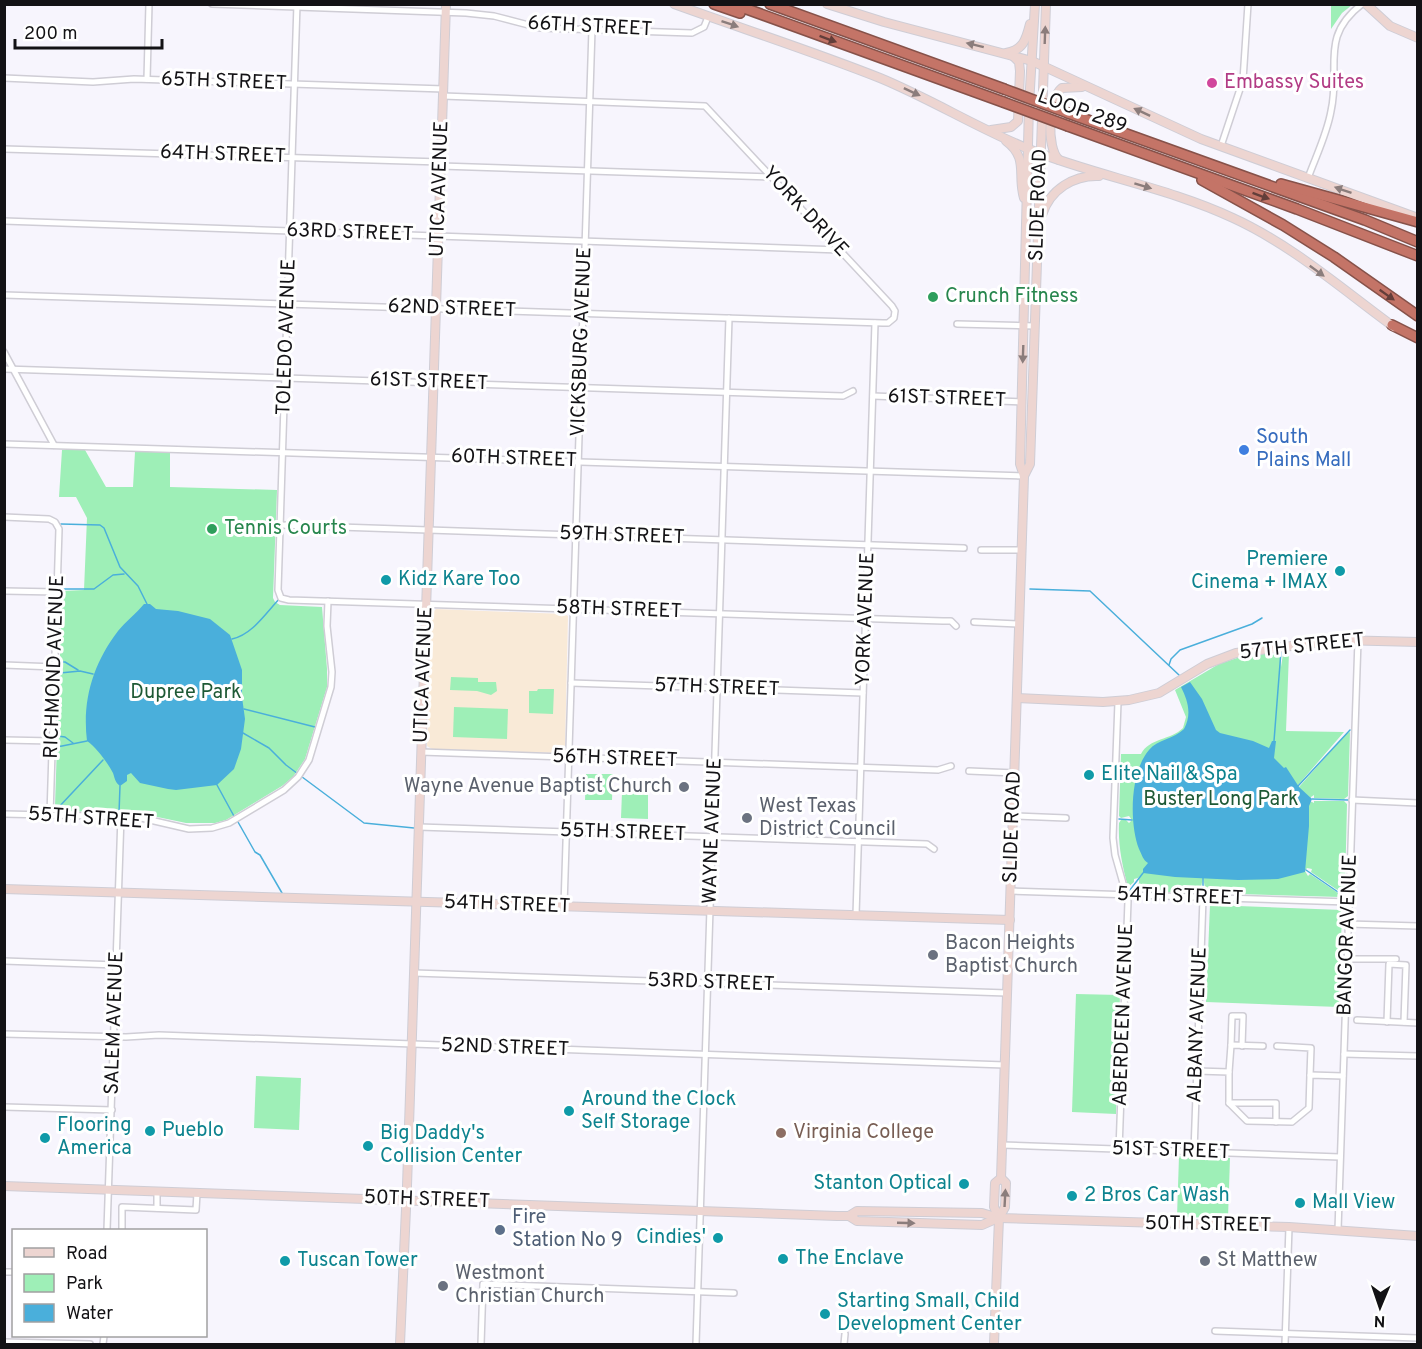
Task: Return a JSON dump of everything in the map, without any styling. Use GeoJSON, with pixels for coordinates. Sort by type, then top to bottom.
{"type":"FeatureCollection","features":[{"type":"Feature","properties":{"kind":"highway"},"geometry":{"type":"LineString","coordinates":[[714,4],[759,20],[796,27]]}},
{"type":"Feature","properties":{"kind":"highway","name":"LOOP 289"},"geometry":{"type":"LineString","coordinates":[[733,4],[1418,256]]}},
{"type":"Feature","properties":{"kind":"highway","name":"LOOP 289"},"geometry":{"type":"LineString","coordinates":[[770,4],[1365,220],[1418,242]]}},
{"type":"Feature","properties":{"kind":"highway"},"geometry":{"type":"LineString","coordinates":[[782,4],[827,25]]}},
{"type":"Feature","properties":{"kind":"highway"},"geometry":{"type":"LineString","coordinates":[[1137,151],[1201,179],[1261,211],[1334,257],[1418,316]]}},
{"type":"Feature","properties":{"kind":"highway"},"geometry":{"type":"LineString","coordinates":[[1240,175],[1281,183],[1418,220]]}},
{"type":"Feature","properties":{"kind":"highway"},"geometry":{"type":"LineString","coordinates":[[1392,326],[1418,338]]}},
{"type":"Feature","properties":{"kind":"main road"},"geometry":{"type":"LineString","coordinates":[[674,4],[879,78],[1059,161],[1205,206],[1253,228],[1287,249],[1418,344]]}},
{"type":"Feature","properties":{"kind":"main road"},"geometry":{"type":"LineString","coordinates":[[827,4],[884,22],[1032,61],[1181,130],[1418,220]]}},
{"type":"Feature","properties":{"kind":"main road"},"geometry":{"type":"LineString","coordinates":[[1008,54],[1023,45],[1034,4]]}},
{"type":"Feature","properties":{"kind":"main road","name":"SLIDE ROAD"},"geometry":{"type":"LineString","coordinates":[[994,1344],[999,1218],[994,1207],[995,1183],[1001,1178],[1020,624],[1024,476],[1020,464],[1026,203],[1034,4]]}},
{"type":"Feature","properties":{"kind":"main road","name":"SLIDE ROAD"},"geometry":{"type":"LineString","coordinates":[[1024,476],[1030,464],[1046,4]]}},
{"type":"Feature","properties":{"kind":"main road"},"geometry":{"type":"LineString","coordinates":[[1364,4],[1390,26],[1418,38]]}},
{"type":"Feature","properties":{"kind":"main road","name":"UTICA AVENUE"},"geometry":{"type":"LineString","coordinates":[[400,1344],[446,8]]}},
{"type":"Feature","properties":{"kind":"main road"},"geometry":{"type":"LineString","coordinates":[[989,130],[1007,129],[1018,120],[1020,71],[1018,62],[1008,54]]}},
{"type":"Feature","properties":{"kind":"main road"},"geometry":{"type":"LineString","coordinates":[[1059,161],[1052,150],[1054,96],[1067,86],[1087,87]]}},
{"type":"Feature","properties":{"kind":"main road"},"geometry":{"type":"LineString","coordinates":[[989,130],[1012,146],[1019,155],[1021,187],[1026,203]]}},
{"type":"Feature","properties":{"kind":"main road"},"geometry":{"type":"LineString","coordinates":[[1039,231],[1044,208],[1062,186],[1081,178],[1112,177]]}},
{"type":"Feature","properties":{"kind":"main road","name":"57TH STREET"},"geometry":{"type":"LineString","coordinates":[[1017,698],[1118,702],[1159,693],[1207,664],[1236,653],[1331,640],[1418,642]]}},
{"type":"Feature","properties":{"kind":"main road","name":"54TH STREET"},"geometry":{"type":"LineString","coordinates":[[4,888],[1010,921]]}},
{"type":"Feature","properties":{"kind":"main road","name":"50TH STREET"},"geometry":{"type":"LineString","coordinates":[[4,1186],[849,1216],[857,1221],[982,1224],[999,1218],[1289,1227],[1418,1236]]}},
{"type":"Feature","properties":{"kind":"street"},"geometry":{"type":"LineString","coordinates":[[147,79],[149,4]]}},
{"type":"Feature","properties":{"kind":"street","name":"66TH STREET"},"geometry":{"type":"LineString","coordinates":[[212,4],[446,8],[540,28],[692,33],[704,27],[708,17]]}},
{"type":"Feature","properties":{"kind":"street"},"geometry":{"type":"LineString","coordinates":[[1221,146],[1244,80],[1248,4]]}},
{"type":"Feature","properties":{"kind":"street"},"geometry":{"type":"LineString","coordinates":[[1308,178],[1331,115],[1337,35],[1342,22],[1364,4]]}},
{"type":"Feature","properties":{"kind":"street","name":"TOLEDO AVENUE"},"geometry":{"type":"LineString","coordinates":[[280,598],[278,590],[297,6]]}},
{"type":"Feature","properties":{"kind":"street","name":"VICKSBURG AVENUE"},"geometry":{"type":"LineString","coordinates":[[564,906],[592,29]]}},
{"type":"Feature","properties":{"kind":"street","name":"65TH STREET"},"geometry":{"type":"LineString","coordinates":[[4,78],[93,82],[147,79],[295,84],[701,105],[710,110]]}},
{"type":"Feature","properties":{"kind":"street","name":"YORK DRIVE"},"geometry":{"type":"LineString","coordinates":[[710,110],[892,306],[896,315]]}},
{"type":"Feature","properties":{"kind":"street","name":"64TH STREET"},"geometry":{"type":"LineString","coordinates":[[4,149],[773,177]]}},
{"type":"Feature","properties":{"kind":"street","name":"63RD STREET"},"geometry":{"type":"LineString","coordinates":[[4,221],[840,250]]}},
{"type":"Feature","properties":{"kind":"street","name":"62ND STREET"},"geometry":{"type":"LineString","coordinates":[[4,295],[875,323],[888,323],[896,315]]}},
{"type":"Feature","properties":{"kind":"street","name":"WAYNE AVENUE"},"geometry":{"type":"LineString","coordinates":[[696,1344],[729,318]]}},
{"type":"Feature","properties":{"kind":"street","name":"YORK AVENUE"},"geometry":{"type":"LineString","coordinates":[[856,915],[875,323]]}},
{"type":"Feature","properties":{"kind":"street"},"geometry":{"type":"LineString","coordinates":[[957,324],[1035,326]]}},
{"type":"Feature","properties":{"kind":"street"},"geometry":{"type":"LineString","coordinates":[[4,352],[54,445]]}},
{"type":"Feature","properties":{"kind":"street","name":"61ST STREET"},"geometry":{"type":"LineString","coordinates":[[4,369],[843,396],[853,391]]}},
{"type":"Feature","properties":{"kind":"street","name":"61ST STREET"},"geometry":{"type":"LineString","coordinates":[[873,396],[1022,402]]}},
{"type":"Feature","properties":{"kind":"street","name":"60TH STREET"},"geometry":{"type":"LineString","coordinates":[[4,444],[1024,476]]}},
{"type":"Feature","properties":{"kind":"street","name":"RICHMOND AVENUE"},"geometry":{"type":"LineString","coordinates":[[4,517],[44,519],[53,521],[59,529],[50,815]]}},
{"type":"Feature","properties":{"kind":"street","name":"59TH STREET"},"geometry":{"type":"LineString","coordinates":[[280,525],[964,548]]}},
{"type":"Feature","properties":{"kind":"street"},"geometry":{"type":"LineString","coordinates":[[981,549],[1022,550]]}},
{"type":"Feature","properties":{"kind":"street"},"geometry":{"type":"LineString","coordinates":[[4,591],[57,592]]}},
{"type":"Feature","properties":{"kind":"street","name":"58TH STREET"},"geometry":{"type":"LineString","coordinates":[[280,598],[951,621],[956,626]]}},
{"type":"Feature","properties":{"kind":"street","name":"55TH STREET"},"geometry":{"type":"LineString","coordinates":[[4,814],[121,816],[189,828],[213,828],[229,823],[284,790],[298,777],[307,764],[331,687],[332,672],[327,626],[328,601]]}},
{"type":"Feature","properties":{"kind":"street"},"geometry":{"type":"LineString","coordinates":[[974,622],[1020,624]]}},
{"type":"Feature","properties":{"kind":"street","name":"BANGOR AVENUE"},"geometry":{"type":"LineString","coordinates":[[1338,1230],[1358,640]]}},
{"type":"Feature","properties":{"kind":"street"},"geometry":{"type":"LineString","coordinates":[[4,665],[55,667]]}},
{"type":"Feature","properties":{"kind":"street","name":"57TH STREET"},"geometry":{"type":"LineString","coordinates":[[571,683],[863,693]]}},
{"type":"Feature","properties":{"kind":"street","name":"ABERDEEN AVENUE"},"geometry":{"type":"LineString","coordinates":[[1118,702],[1113,832],[1115,855],[1128,901],[1119,1150]]}},
{"type":"Feature","properties":{"kind":"street"},"geometry":{"type":"LineString","coordinates":[[4,740],[53,741]]}},
{"type":"Feature","properties":{"kind":"street","name":"56TH STREET"},"geometry":{"type":"LineString","coordinates":[[421,752],[943,770],[951,766]]}},
{"type":"Feature","properties":{"kind":"street"},"geometry":{"type":"LineString","coordinates":[[969,771],[1015,773]]}},
{"type":"Feature","properties":{"kind":"street"},"geometry":{"type":"LineString","coordinates":[[1352,800],[1418,803]]}},
{"type":"Feature","properties":{"kind":"street","name":"SALEM AVENUE"},"geometry":{"type":"LineString","coordinates":[[107,1229],[121,816]]}},
{"type":"Feature","properties":{"kind":"street"},"geometry":{"type":"LineString","coordinates":[[1013,816],[1066,818]]}},
{"type":"Feature","properties":{"kind":"street","name":"55TH STREET"},"geometry":{"type":"LineString","coordinates":[[419,827],[927,844],[934,849]]}},
{"type":"Feature","properties":{"kind":"street","name":"54TH STREET"},"geometry":{"type":"LineString","coordinates":[[1011,891],[1348,902]]}},
{"type":"Feature","properties":{"kind":"street","name":"ALBANY AVENUE"},"geometry":{"type":"LineString","coordinates":[[1194,1152],[1203,897]]}},
{"type":"Feature","properties":{"kind":"street"},"geometry":{"type":"LineString","coordinates":[[1348,924],[1418,926]]}},
{"type":"Feature","properties":{"kind":"street"},"geometry":{"type":"LineString","coordinates":[[1347,959],[1396,960]]}},
{"type":"Feature","properties":{"kind":"street"},"geometry":{"type":"LineString","coordinates":[[4,961],[117,965]]}},
{"type":"Feature","properties":{"kind":"street"},"geometry":{"type":"LineString","coordinates":[[1387,1022],[1389,964],[1406,965],[1404,1022]]}},
{"type":"Feature","properties":{"kind":"street","name":"53RD STREET"},"geometry":{"type":"LineString","coordinates":[[414,973],[1007,993]]}},
{"type":"Feature","properties":{"kind":"street"},"geometry":{"type":"LineString","coordinates":[[1242,1046],[1243,1016],[1232,1016],[1229,1103],[1247,1121],[1292,1122],[1309,1108],[1311,1048],[1276,1046]]}},
{"type":"Feature","properties":{"kind":"street"},"geometry":{"type":"LineString","coordinates":[[1357,1020],[1418,1023]]}},
{"type":"Feature","properties":{"kind":"street","name":"52ND STREET"},"geometry":{"type":"LineString","coordinates":[[4,1034],[114,1037],[161,1035],[368,1041],[411,1045],[1005,1065]]}},
{"type":"Feature","properties":{"kind":"street"},"geometry":{"type":"LineString","coordinates":[[1231,1045],[1263,1046]]}},
{"type":"Feature","properties":{"kind":"street"},"geometry":{"type":"LineString","coordinates":[[1344,1054],[1418,1056]]}},
{"type":"Feature","properties":{"kind":"street"},"geometry":{"type":"LineString","coordinates":[[1197,1071],[1229,1072]]}},
{"type":"Feature","properties":{"kind":"street"},"geometry":{"type":"LineString","coordinates":[[1310,1075],[1343,1076]]}},
{"type":"Feature","properties":{"kind":"street"},"geometry":{"type":"LineString","coordinates":[[1229,1103],[1276,1103],[1276,1122]]}},
{"type":"Feature","properties":{"kind":"street"},"geometry":{"type":"LineString","coordinates":[[4,1107],[112,1110]]}},
{"type":"Feature","properties":{"kind":"street","name":"51ST STREET"},"geometry":{"type":"LineString","coordinates":[[1002,1145],[1340,1157]]}},
{"type":"Feature","properties":{"kind":"street"},"geometry":{"type":"LineString","coordinates":[[157,1191],[157,1208]]}},
{"type":"Feature","properties":{"kind":"street"},"geometry":{"type":"LineString","coordinates":[[122,1229],[122,1207],[196,1210],[197,1193]]}},
{"type":"Feature","properties":{"kind":"street"},"geometry":{"type":"LineString","coordinates":[[1285,1344],[1289,1227]]}},
{"type":"Feature","properties":{"kind":"street"},"geometry":{"type":"LineString","coordinates":[[481,1344],[483,1284],[734,1293]]}},
{"type":"Feature","properties":{"kind":"street"},"geometry":{"type":"LineString","coordinates":[[1215,1330],[1418,1338]]}},
{"type":"Feature","properties":{"kind":"street"},"geometry":{"type":"LineString","coordinates":[[844,1334],[844,1344]]}},
{"type":"Feature","properties":{"kind":"street"},"geometry":{"type":"LineString","coordinates":[[4,1342],[90,1344]]}},
{"type":"Feature","properties":{"kind":"shaded area"},"geometry":{"type":"Polygon","coordinates":[[[436,609],[568,616],[565,748],[563,751],[559,753],[432,749],[427,746],[431,614],[436,609]]]}},
{"type":"Feature","properties":{"kind":"green space"},"geometry":{"type":"Polygon","coordinates":[[[1331,5],[1352,5],[1342,13],[1331,29],[1331,5]]]}},
{"type":"Feature","properties":{"kind":"green space","name":"Dupree Park"},"geometry":{"type":"Polygon","coordinates":[[[62,450],[85,450],[106,487],[133,487],[135,452],[170,452],[170,487],[277,490],[273,598],[280,605],[322,607],[327,687],[305,759],[293,777],[226,820],[215,823],[186,823],[128,813],[61,811],[55,806],[62,591],[84,590],[87,518],[76,497],[59,497],[62,450]]]}},
{"type":"Feature","properties":{"kind":"green space","name":"Buster Long Park"},"geometry":{"type":"Polygon","coordinates":[[[1270,653],[1271,655],[1280,654],[1281,667],[1283,654],[1289,653],[1286,731],[1344,732],[1298,785],[1299,787],[1350,732],[1348,796],[1344,799],[1314,798],[1314,795],[1310,801],[1314,803],[1314,801],[1344,801],[1347,804],[1345,889],[1339,891],[1311,872],[1312,869],[1307,868],[1305,871],[1308,876],[1310,874],[1338,893],[1340,897],[1206,893],[1203,877],[1200,893],[1133,891],[1143,873],[1128,887],[1121,855],[1119,823],[1121,820],[1129,823],[1132,820],[1129,816],[1121,818],[1119,816],[1121,754],[1141,754],[1149,745],[1183,728],[1186,717],[1175,690],[1219,664],[1240,657],[1270,653]]]}},
{"type":"Feature","properties":{"kind":"green space"},"geometry":{"type":"Polygon","coordinates":[[[451,677],[478,678],[478,682],[496,682],[497,691],[491,695],[477,691],[450,690],[451,677]]]}},
{"type":"Feature","properties":{"kind":"green space"},"geometry":{"type":"Polygon","coordinates":[[[554,689],[553,714],[529,713],[529,691],[554,689]]]}},
{"type":"Feature","properties":{"kind":"green space"},"geometry":{"type":"Polygon","coordinates":[[[454,707],[508,709],[507,739],[453,737],[454,707]]]}},
{"type":"Feature","properties":{"kind":"green space"},"geometry":{"type":"Polygon","coordinates":[[[586,774],[613,774],[612,800],[585,800],[586,774]]]}},
{"type":"Feature","properties":{"kind":"green space"},"geometry":{"type":"Polygon","coordinates":[[[622,792],[648,793],[648,819],[621,818],[622,792]]]}},
{"type":"Feature","properties":{"kind":"green space"},"geometry":{"type":"Polygon","coordinates":[[[1210,905],[1342,910],[1339,1007],[1206,1002],[1210,905]]]}},
{"type":"Feature","properties":{"kind":"green space"},"geometry":{"type":"Polygon","coordinates":[[[1076,994],[1120,995],[1116,1114],[1072,1112],[1076,994]]]}},
{"type":"Feature","properties":{"kind":"green space"},"geometry":{"type":"Polygon","coordinates":[[[256,1076],[301,1078],[299,1130],[254,1128],[256,1076]]]}},
{"type":"Feature","properties":{"kind":"green space"},"geometry":{"type":"Polygon","coordinates":[[[1179,1156],[1230,1158],[1228,1218],[1177,1217],[1179,1156]]]}},
{"type":"Feature","properties":{"kind":"water"},"geometry":{"type":"Polygon","coordinates":[[[144,604],[150,604],[156,609],[178,611],[210,619],[230,635],[242,670],[245,719],[241,749],[234,769],[217,785],[168,789],[140,783],[131,773],[127,775],[127,781],[120,786],[105,760],[87,741],[86,711],[96,669],[118,631],[144,604]]]}},
{"type":"Feature","properties":{"kind":"water"},"geometry":{"type":"Polygon","coordinates":[[[1190,682],[1202,699],[1216,730],[1220,733],[1253,741],[1269,748],[1272,741],[1276,741],[1274,758],[1284,768],[1286,767],[1299,787],[1312,799],[1309,806],[1305,872],[1278,879],[1238,880],[1143,873],[1148,863],[1139,849],[1133,812],[1138,771],[1153,746],[1184,729],[1188,718],[1188,708],[1181,687],[1190,682]]]}},
{"type":"Feature","properties":{"kind":"waterway"},"geometry":{"type":"LineString","coordinates":[[61,524],[100,525],[104,528],[120,567],[138,586],[147,604]]}},
{"type":"Feature","properties":{"kind":"waterway"},"geometry":{"type":"LineString","coordinates":[[61,589],[94,589],[113,575],[124,574]]}},
{"type":"Feature","properties":{"kind":"waterway"},"geometry":{"type":"LineString","coordinates":[[1030,589],[1090,591],[1179,675]]}},
{"type":"Feature","properties":{"kind":"waterway"},"geometry":{"type":"LineString","coordinates":[[232,639],[252,628],[280,598]]}},
{"type":"Feature","properties":{"kind":"waterway"},"geometry":{"type":"LineString","coordinates":[[1169,665],[1171,659],[1180,650],[1252,624],[1262,618]]}},
{"type":"Feature","properties":{"kind":"waterway"},"geometry":{"type":"LineString","coordinates":[[1274,741],[1281,651]]}},
{"type":"Feature","properties":{"kind":"waterway"},"geometry":{"type":"LineString","coordinates":[[60,662],[65,662],[78,670]]}},
{"type":"Feature","properties":{"kind":"waterway"},"geometry":{"type":"LineString","coordinates":[[60,673],[80,671],[93,674]]}},
{"type":"Feature","properties":{"kind":"waterway"},"geometry":{"type":"LineString","coordinates":[[244,709],[315,727]]}},
{"type":"Feature","properties":{"kind":"waterway"},"geometry":{"type":"LineString","coordinates":[[1298,786],[1350,730]]}},
{"type":"Feature","properties":{"kind":"waterway"},"geometry":{"type":"LineString","coordinates":[[243,733],[269,748],[286,765],[364,823],[414,828]]}},
{"type":"Feature","properties":{"kind":"waterway"},"geometry":{"type":"LineString","coordinates":[[58,736],[65,737],[73,743]]}},
{"type":"Feature","properties":{"kind":"waterway"},"geometry":{"type":"LineString","coordinates":[[57,747],[87,741]]}},
{"type":"Feature","properties":{"kind":"waterway"},"geometry":{"type":"LineString","coordinates":[[57,809],[103,760]]}},
{"type":"Feature","properties":{"kind":"waterway"},"geometry":{"type":"LineString","coordinates":[[217,785],[235,818]]}},
{"type":"Feature","properties":{"kind":"waterway"},"geometry":{"type":"LineString","coordinates":[[119,813],[120,786]]}},
{"type":"Feature","properties":{"kind":"waterway"},"geometry":{"type":"LineString","coordinates":[[1312,799],[1348,800]]}},
{"type":"Feature","properties":{"kind":"waterway"},"geometry":{"type":"LineString","coordinates":[[1119,819],[1132,820]]}},
{"type":"Feature","properties":{"kind":"waterway"},"geometry":{"type":"LineString","coordinates":[[238,822],[282,893]]}},
{"type":"Feature","properties":{"kind":"waterway"},"geometry":{"type":"LineString","coordinates":[[1306,870],[1344,894]]}},
{"type":"Feature","properties":{"kind":"waterway"},"geometry":{"type":"LineString","coordinates":[[1130,890],[1143,873]]}},
{"type":"Feature","properties":{"kind":"waterway"},"geometry":{"type":"LineString","coordinates":[[1203,877],[1203,893]]}},
{"type":"Feature","properties":{"kind":"place","name":"Embassy Suites"},"geometry":{"type":"Point","coordinates":[1212,83]}},
{"type":"Feature","properties":{"kind":"place","name":"Crunch Fitness"},"geometry":{"type":"Point","coordinates":[933,297]}},
{"type":"Feature","properties":{"kind":"place","name":"South Plains Mall"},"geometry":{"type":"Point","coordinates":[1244,450]}},
{"type":"Feature","properties":{"kind":"place","name":"Tennis Courts"},"geometry":{"type":"Point","coordinates":[212,529]}},
{"type":"Feature","properties":{"kind":"place","name":"Premiere Cinema + IMAX"},"geometry":{"type":"Point","coordinates":[1340,571]}},
{"type":"Feature","properties":{"kind":"place","name":"Kidz Kare Too"},"geometry":{"type":"Point","coordinates":[386,580]}},
{"type":"Feature","properties":{"kind":"place","name":"Elite Nail & Spa"},"geometry":{"type":"Point","coordinates":[1089,775]}},
{"type":"Feature","properties":{"kind":"place","name":"Wayne Avenue Baptist Church"},"geometry":{"type":"Point","coordinates":[684,787]}},
{"type":"Feature","properties":{"kind":"place","name":"West Texas District Council"},"geometry":{"type":"Point","coordinates":[747,818]}},
{"type":"Feature","properties":{"kind":"place","name":"Bacon Heights Baptist Church"},"geometry":{"type":"Point","coordinates":[933,955]}},
{"type":"Feature","properties":{"kind":"place","name":"Around the Clock Self Storage"},"geometry":{"type":"Point","coordinates":[569,1111]}},
{"type":"Feature","properties":{"kind":"place","name":"Pueblo"},"geometry":{"type":"Point","coordinates":[150,1131]}},
{"type":"Feature","properties":{"kind":"place","name":"Virginia College"},"geometry":{"type":"Point","coordinates":[781,1133]}},
{"type":"Feature","properties":{"kind":"place","name":"Flooring America"},"geometry":{"type":"Point","coordinates":[45,1138]}},
{"type":"Feature","properties":{"kind":"place","name":"Big Daddy's Collision Center"},"geometry":{"type":"Point","coordinates":[368,1146]}},
{"type":"Feature","properties":{"kind":"place","name":"Stanton Optical"},"geometry":{"type":"Point","coordinates":[964,1184]}},
{"type":"Feature","properties":{"kind":"place","name":"2 Bros Car Wash"},"geometry":{"type":"Point","coordinates":[1072,1196]}},
{"type":"Feature","properties":{"kind":"place","name":"Mall View"},"geometry":{"type":"Point","coordinates":[1300,1203]}},
{"type":"Feature","properties":{"kind":"place","name":"Fire Station No 9"},"geometry":{"type":"Point","coordinates":[500,1230]}},
{"type":"Feature","properties":{"kind":"place","name":"Cindies'"},"geometry":{"type":"Point","coordinates":[718,1238]}},
{"type":"Feature","properties":{"kind":"place","name":"The Enclave"},"geometry":{"type":"Point","coordinates":[783,1259]}},
{"type":"Feature","properties":{"kind":"place","name":"Tuscan Tower"},"geometry":{"type":"Point","coordinates":[285,1261]}},
{"type":"Feature","properties":{"kind":"place","name":"St Matthew"},"geometry":{"type":"Point","coordinates":[1205,1261]}},
{"type":"Feature","properties":{"kind":"place","name":"Westmont Christian Church"},"geometry":{"type":"Point","coordinates":[443,1286]}},
{"type":"Feature","properties":{"kind":"place","name":"Starting Small, Child Development Center"},"geometry":{"type":"Point","coordinates":[825,1314]}}]}
